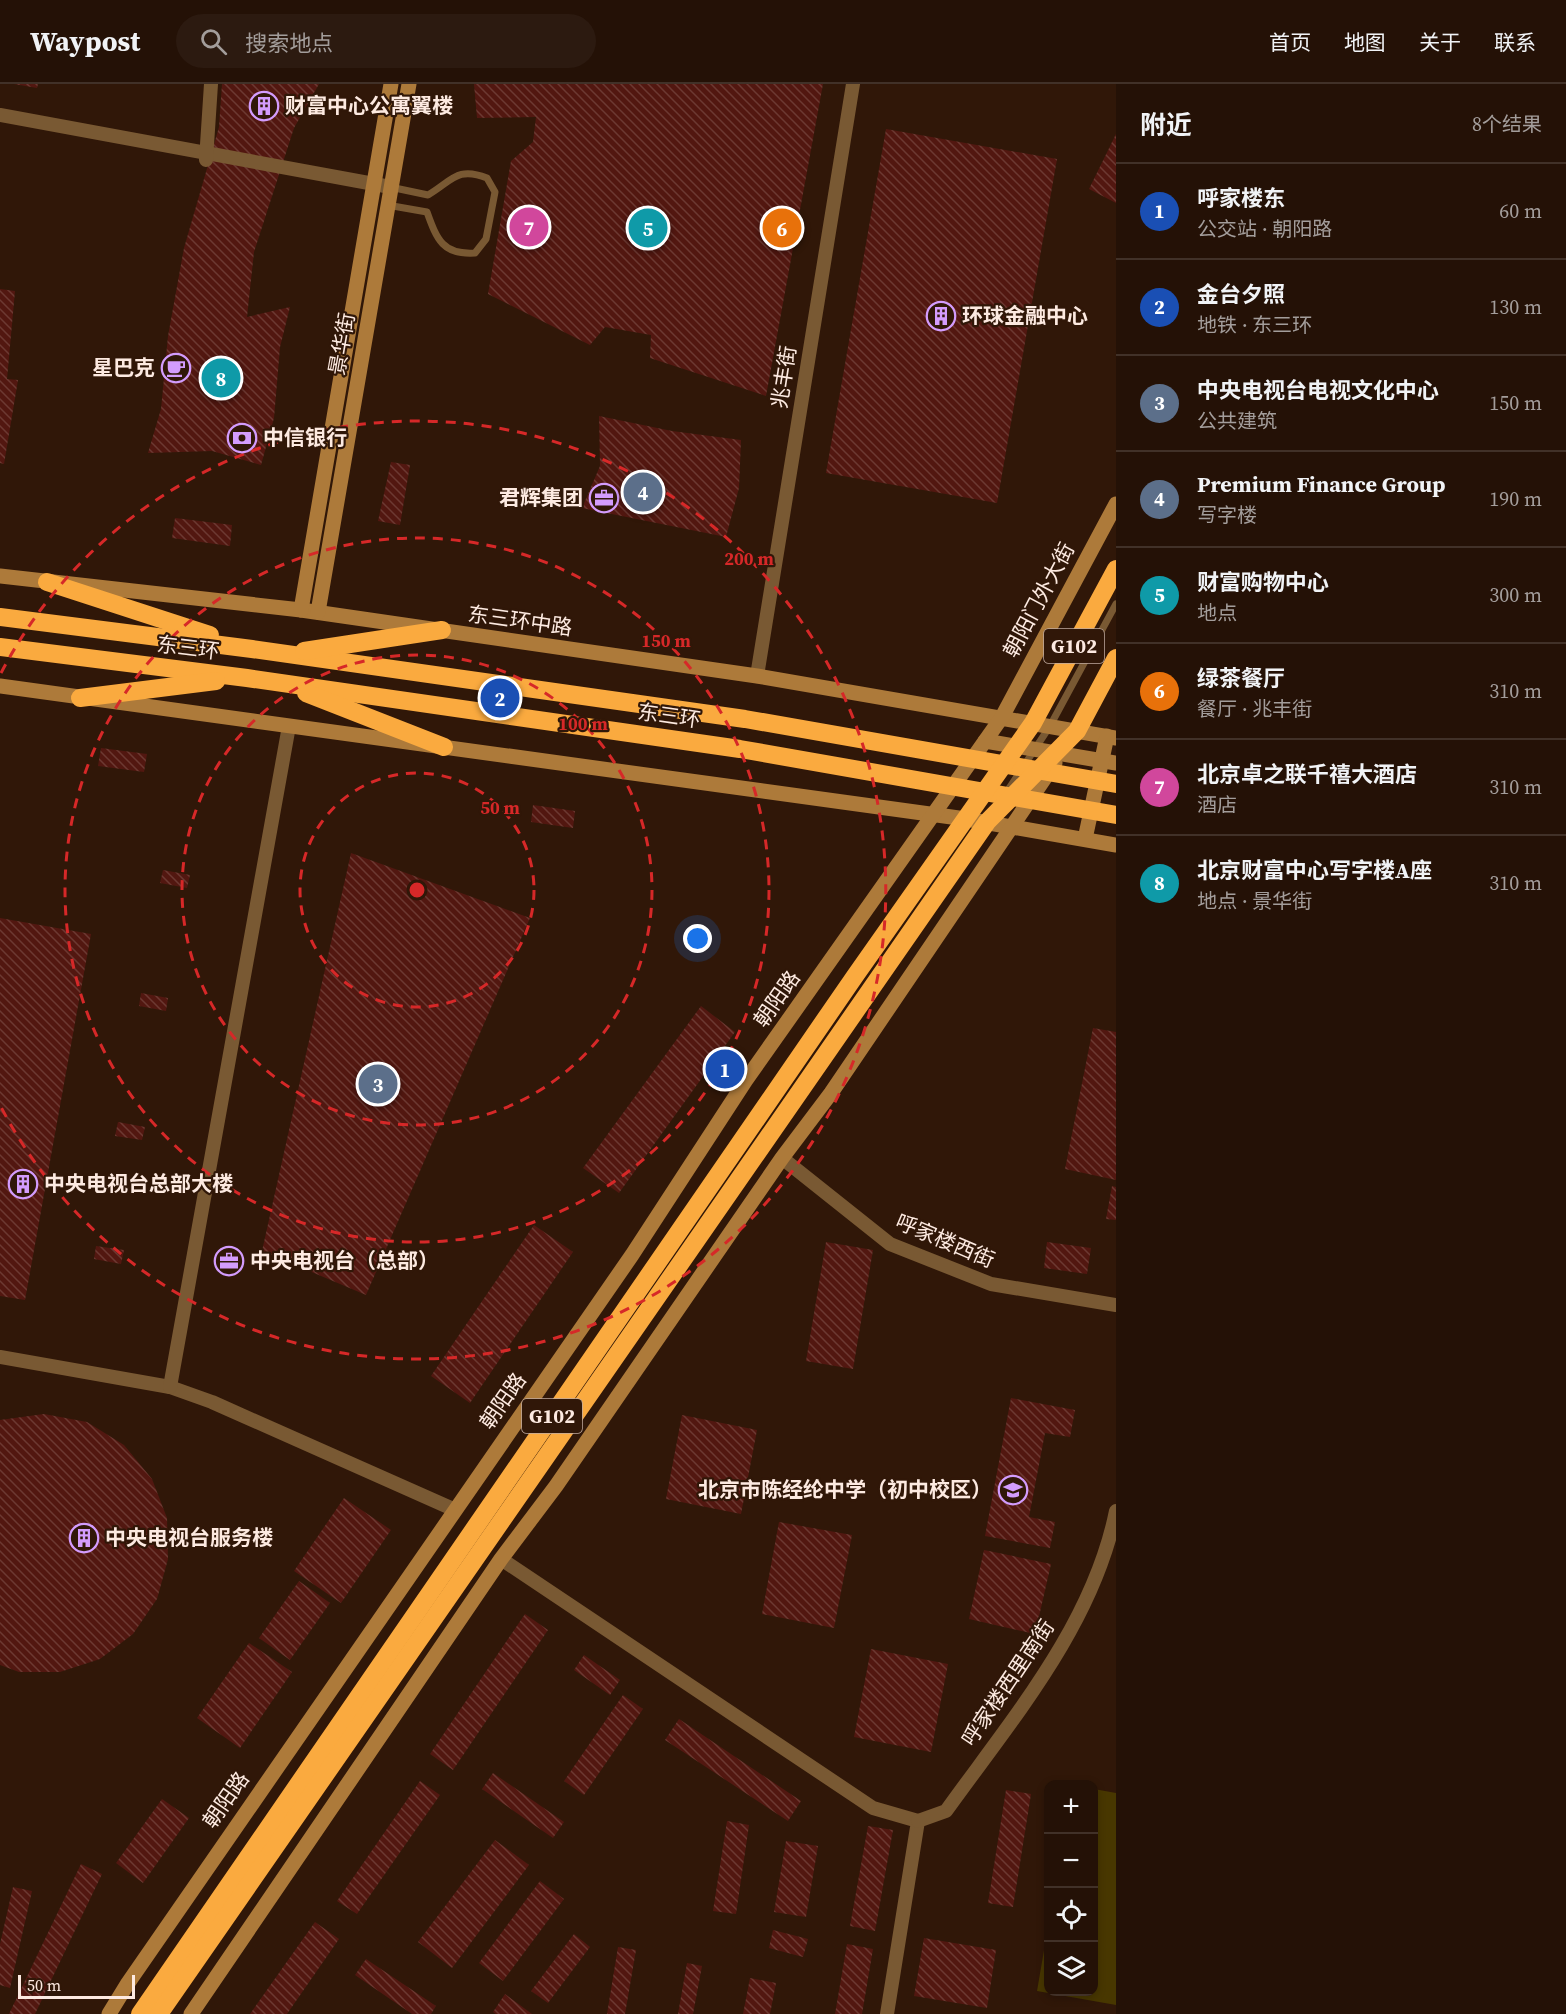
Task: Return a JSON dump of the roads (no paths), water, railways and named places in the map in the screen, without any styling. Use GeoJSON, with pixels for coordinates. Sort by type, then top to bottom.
{"type":"FeatureCollection","features":[{"type":"Feature","properties":{"kind":"highway","name":"G102"},"geometry":{"type":"LineString","coordinates":[[140,2014],[855,976],[1016,747],[1041,724],[1116,569]]}},
{"type":"Feature","properties":{"kind":"highway"},"geometry":{"type":"LineString","coordinates":[[46,582],[252,649]]}},
{"type":"Feature","properties":{"kind":"highway","name":"东三环"},"geometry":{"type":"LineString","coordinates":[[0,617],[252,649],[745,719],[1116,784]]}},
{"type":"Feature","properties":{"kind":"highway"},"geometry":{"type":"LineString","coordinates":[[282,654],[442,630]]}},
{"type":"Feature","properties":{"kind":"highway","name":"东三环"},"geometry":{"type":"LineString","coordinates":[[0,647],[277,682],[740,749],[1116,815]]}},
{"type":"Feature","properties":{"kind":"highway","name":"G102"},"geometry":{"type":"LineString","coordinates":[[159,2014],[987,822],[1058,754],[1077,731],[1116,658]]}},
{"type":"Feature","properties":{"kind":"highway"},"geometry":{"type":"LineString","coordinates":[[80,698],[247,678]]}},
{"type":"Feature","properties":{"kind":"highway"},"geometry":{"type":"LineString","coordinates":[[277,682],[444,747]]}},
{"type":"Feature","properties":{"kind":"street"},"geometry":{"type":"LineString","coordinates":[[204,156],[205,84]]}},
{"type":"Feature","properties":{"kind":"street"},"geometry":{"type":"LineString","coordinates":[[204,156],[211,84]]}},
{"type":"Feature","properties":{"kind":"street","name":"景华街"},"geometry":{"type":"LineString","coordinates":[[301,610],[392,84]]}},
{"type":"Feature","properties":{"kind":"street","name":"景华街"},"geometry":{"type":"LineString","coordinates":[[318,612],[388,195],[409,84]]}},
{"type":"Feature","properties":{"kind":"street","name":"兆丰街"},"geometry":{"type":"LineString","coordinates":[[757,676],[853,84]]}},
{"type":"Feature","properties":{"kind":"street"},"geometry":{"type":"LineString","coordinates":[[0,115],[204,156]]}},
{"type":"Feature","properties":{"kind":"street"},"geometry":{"type":"LineString","coordinates":[[0,121],[373,187],[388,195]]}},
{"type":"Feature","properties":{"kind":"street","name":"朝阳门外大街"},"geometry":{"type":"LineString","coordinates":[[985,741],[1002,717],[1116,504]]}},
{"type":"Feature","properties":{"kind":"street","name":"东三环中路"},"geometry":{"type":"LineString","coordinates":[[0,576],[318,612],[757,676],[1111,737]]}},
{"type":"Feature","properties":{"kind":"street"},"geometry":{"type":"LineString","coordinates":[[0,686],[935,814],[1116,845]]}},
{"type":"Feature","properties":{"kind":"street"},"geometry":{"type":"LineString","coordinates":[[170,1387],[289,726]]}},
{"type":"Feature","properties":{"kind":"street"},"geometry":{"type":"LineString","coordinates":[[1085,839],[1109,762],[1111,737]]}},
{"type":"Feature","properties":{"kind":"street"},"geometry":{"type":"LineString","coordinates":[[985,741],[1109,762]]}},
{"type":"Feature","properties":{"kind":"street","name":"朝阳路"},"geometry":{"type":"LineString","coordinates":[[110,2014],[128,1983],[453,1509],[632,1255],[746,1080],[985,741]]}},
{"type":"Feature","properties":{"kind":"street"},"geometry":{"type":"LineString","coordinates":[[191,2014],[501,1559],[556,1486],[782,1158],[831,1093],[1012,826],[1058,754]]}},
{"type":"Feature","properties":{"kind":"street","name":"呼家楼西街"},"geometry":{"type":"LineString","coordinates":[[782,1158],[890,1244],[991,1284],[1116,1305]]}},
{"type":"Feature","properties":{"kind":"street"},"geometry":{"type":"LineString","coordinates":[[0,1357],[170,1387],[453,1509]]}},
{"type":"Feature","properties":{"kind":"street","name":"呼家楼西里南街"},"geometry":{"type":"LineString","coordinates":[[918,1821],[946,1811],[1064,1645],[1110,1544],[1116,1511]]}},
{"type":"Feature","properties":{"kind":"street"},"geometry":{"type":"LineString","coordinates":[[501,1559],[873,1808],[918,1821],[887,2014]]}},
{"type":"Feature","properties":{"kind":"lane"},"geometry":{"type":"LineString","coordinates":[[471,172],[487,178],[495,192],[486,239],[475,253],[458,254],[439,242],[428,212],[388,195],[428,195],[456,175],[471,172]]}},
{"type":"Feature","properties":{"kind":"lane"},"geometry":{"type":"LineString","coordinates":[[987,822],[1035,750],[1041,724],[1116,604]]}},
{"type":"Feature","properties":{"kind":"place","name":"财富中心公寓翼楼"},"geometry":{"type":"Point","coordinates":[264,106]}},
{"type":"Feature","properties":{"kind":"place","name":"北京卓之联千禧大酒店"},"geometry":{"type":"Point","coordinates":[529,227]}},
{"type":"Feature","properties":{"kind":"place","name":"财富购物中心"},"geometry":{"type":"Point","coordinates":[648,228]}},
{"type":"Feature","properties":{"kind":"place","name":"绿茶餐厅"},"geometry":{"type":"Point","coordinates":[782,228]}},
{"type":"Feature","properties":{"kind":"place","name":"环球金融中心"},"geometry":{"type":"Point","coordinates":[941,316]}},
{"type":"Feature","properties":{"kind":"place","name":"星巴克"},"geometry":{"type":"Point","coordinates":[176,368]}},
{"type":"Feature","properties":{"kind":"place","name":"北京财富中心写字楼A座"},"geometry":{"type":"Point","coordinates":[221,378]}},
{"type":"Feature","properties":{"kind":"place","name":"中信银行"},"geometry":{"type":"Point","coordinates":[242,438]}},
{"type":"Feature","properties":{"kind":"place","name":"Premium Finance Group"},"geometry":{"type":"Point","coordinates":[643,492]}},
{"type":"Feature","properties":{"kind":"place","name":"君辉集团"},"geometry":{"type":"Point","coordinates":[604,498]}},
{"type":"Feature","properties":{"kind":"place","name":"金台夕照"},"geometry":{"type":"Point","coordinates":[500,698]}},
{"type":"Feature","properties":{"kind":"place","name":"呼家楼东"},"geometry":{"type":"Point","coordinates":[725,1069]}},
{"type":"Feature","properties":{"kind":"place","name":"中央电视台电视文化中心"},"geometry":{"type":"Point","coordinates":[378,1084]}},
{"type":"Feature","properties":{"kind":"place","name":"中央电视台总部大楼"},"geometry":{"type":"Point","coordinates":[23,1184]}},
{"type":"Feature","properties":{"kind":"place","name":"中央电视台（总部）"},"geometry":{"type":"Point","coordinates":[229,1261]}},
{"type":"Feature","properties":{"kind":"place","name":"北京市陈经纶中学（初中校区）"},"geometry":{"type":"Point","coordinates":[1013,1490]}},
{"type":"Feature","properties":{"kind":"place","name":"中央电视台服务楼"},"geometry":{"type":"Point","coordinates":[84,1538]}}]}
